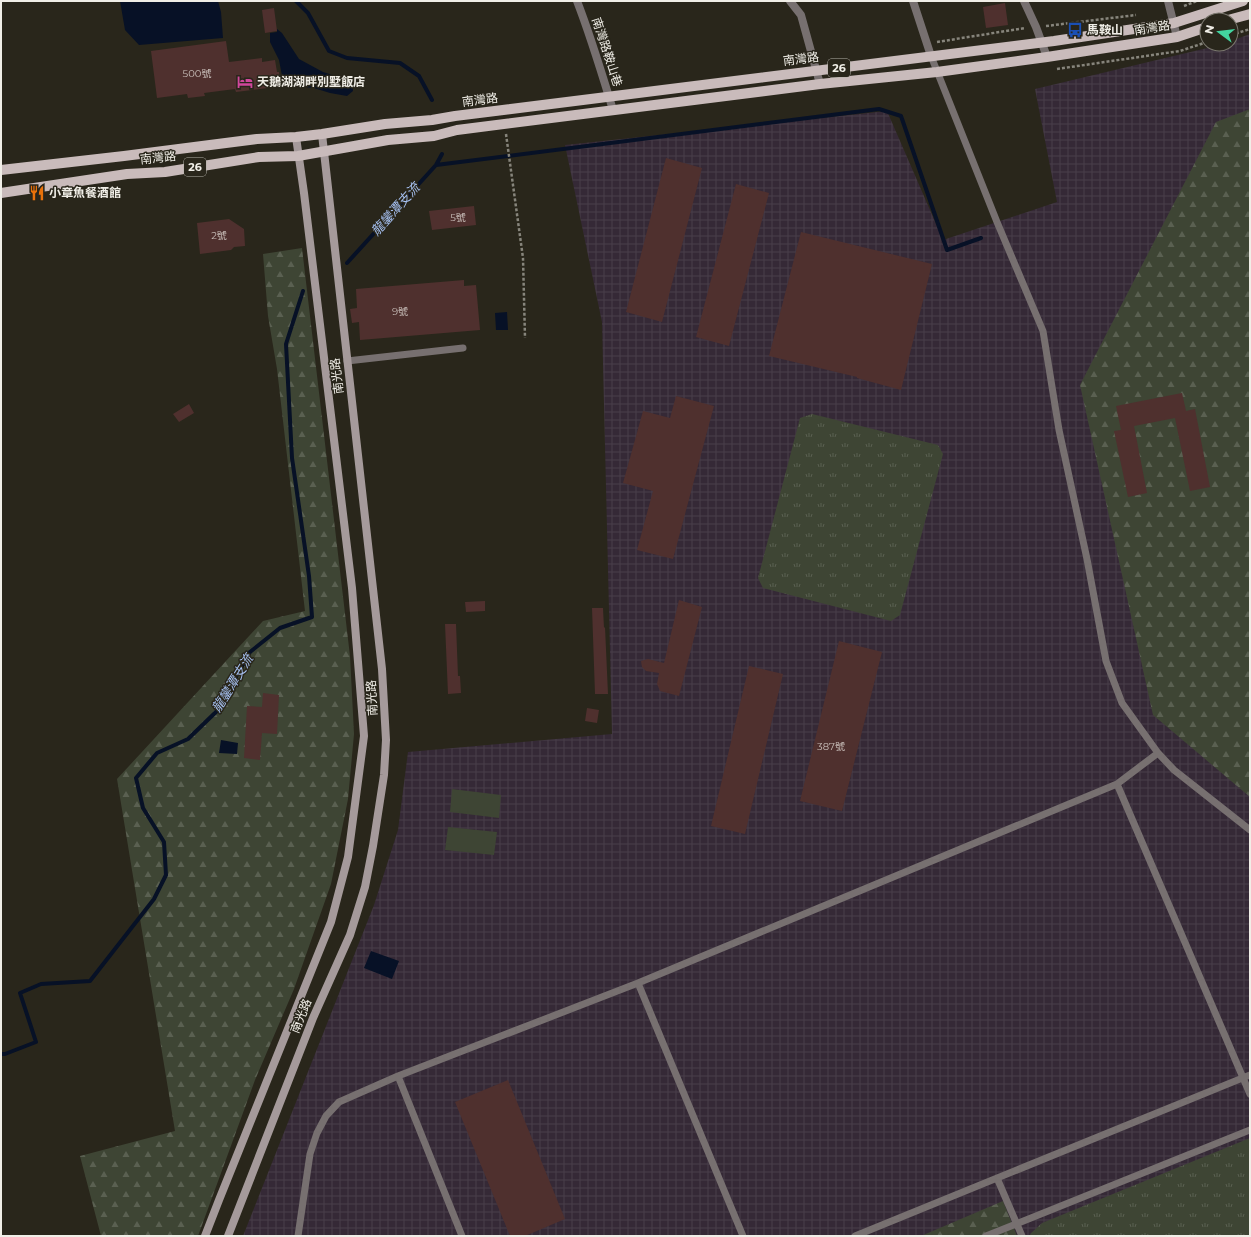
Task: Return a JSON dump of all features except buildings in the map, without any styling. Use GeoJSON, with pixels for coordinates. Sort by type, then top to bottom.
{"type":"FeatureCollection","features":[{"type":"Feature","properties":{"kind":"main road","name":"南灣路"},"geometry":{"type":"LineString","coordinates":[[1,170],[257,139],[322,134],[385,124],[432,120],[609,96],[1042,43],[1174,22],[1243,1]]}},
{"type":"Feature","properties":{"kind":"main road"},"geometry":{"type":"LineString","coordinates":[[1239,17],[1250,14]]}},
{"type":"Feature","properties":{"kind":"main road","name":"南灣路"},"geometry":{"type":"LineString","coordinates":[[1,193],[127,174],[165,172],[259,157],[298,156],[388,140],[434,136],[457,130],[820,84],[937,72],[1177,37],[1199,30]]}},
{"type":"Feature","properties":{"kind":"street","name":"南灣路鞍山巷"},"geometry":{"type":"LineString","coordinates":[[577,1],[590,35],[613,110]]}},
{"type":"Feature","properties":{"kind":"street"},"geometry":{"type":"LineString","coordinates":[[790,1],[801,15],[820,84]]}},
{"type":"Feature","properties":{"kind":"street"},"geometry":{"type":"LineString","coordinates":[[913,1],[931,56]]}},
{"type":"Feature","properties":{"kind":"street"},"geometry":{"type":"LineString","coordinates":[[1024,1],[1036,27],[1047,57]]}},
{"type":"Feature","properties":{"kind":"street"},"geometry":{"type":"LineString","coordinates":[[1168,1],[1177,37]]}},
{"type":"Feature","properties":{"kind":"street","name":"南光路"},"geometry":{"type":"LineString","coordinates":[[228,1236],[313,1018],[350,935],[365,887],[384,775],[386,740],[382,669],[322,134]]}},
{"type":"Feature","properties":{"kind":"street","name":"南光路"},"geometry":{"type":"LineString","coordinates":[[205,1236],[331,922],[348,857],[364,736],[351,580],[296,137]]}},
{"type":"Feature","properties":{"kind":"lane"},"geometry":{"type":"LineString","coordinates":[[931,56],[997,222],[1043,331],[1059,430],[1087,559],[1106,661],[1122,703],[1158,753],[1174,770],[1250,830]]}},
{"type":"Feature","properties":{"kind":"lane"},"geometry":{"type":"LineString","coordinates":[[347,361],[463,348]]}},
{"type":"Feature","properties":{"kind":"lane"},"geometry":{"type":"LineString","coordinates":[[298,1236],[310,1154],[317,1133],[326,1116],[339,1102],[398,1076],[638,982],[1118,784],[1158,753]]}},
{"type":"Feature","properties":{"kind":"lane"},"geometry":{"type":"LineString","coordinates":[[1118,784],[1247,1076],[1250,1094]]}},
{"type":"Feature","properties":{"kind":"lane"},"geometry":{"type":"LineString","coordinates":[[638,982],[743,1236]]}},
{"type":"Feature","properties":{"kind":"lane"},"geometry":{"type":"LineString","coordinates":[[398,1076],[462,1236]]}},
{"type":"Feature","properties":{"kind":"lane"},"geometry":{"type":"LineString","coordinates":[[855,1236],[1247,1076]]}},
{"type":"Feature","properties":{"kind":"lane"},"geometry":{"type":"LineString","coordinates":[[986,1236],[1250,1130]]}},
{"type":"Feature","properties":{"kind":"lane"},"geometry":{"type":"LineString","coordinates":[[997,1178],[1022,1236]]}},
{"type":"Feature","properties":{"kind":"path"},"geometry":{"type":"LineString","coordinates":[[1171,11],[1197,1]]}},
{"type":"Feature","properties":{"kind":"path"},"geometry":{"type":"LineString","coordinates":[[928,43],[1036,27],[1139,15]]}},
{"type":"Feature","properties":{"kind":"path"},"geometry":{"type":"LineString","coordinates":[[1239,32],[1250,29]]}},
{"type":"Feature","properties":{"kind":"path"},"geometry":{"type":"LineString","coordinates":[[1057,69],[1180,51],[1199,45]]}},
{"type":"Feature","properties":{"kind":"path"},"geometry":{"type":"LineString","coordinates":[[505,124],[523,258],[525,338]]}},
{"type":"Feature","properties":{"kind":"shaded area"},"geometry":{"type":"Polygon","coordinates":[[[1250,34],[1250,1236],[243,1236],[374,905],[398,830],[408,752],[612,734],[602,322],[565,145],[887,111],[943,240],[1057,202],[1035,89],[1199,50],[1199,52],[1239,52],[1239,38],[1250,34]]]}},
{"type":"Feature","properties":{"kind":"green space"},"geometry":{"type":"Polygon","coordinates":[[[1250,109],[1250,797],[1153,715],[1080,385],[1216,122],[1250,109]]]}},
{"type":"Feature","properties":{"kind":"green space"},"geometry":{"type":"Polygon","coordinates":[[[302,248],[350,656],[354,734],[348,799],[331,884],[294,989],[255,1080],[198,1236],[101,1236],[80,1156],[175,1131],[117,779],[263,621],[305,611],[277,369],[268,316],[263,254],[302,248]]]}},
{"type":"Feature","properties":{"kind":"green space"},"geometry":{"type":"Polygon","coordinates":[[[812,414],[938,445],[943,454],[900,615],[891,621],[763,588],[758,578],[800,418],[812,414]]]}},
{"type":"Feature","properties":{"kind":"green space"},"geometry":{"type":"Polygon","coordinates":[[[452,789],[501,795],[499,818],[450,812],[452,789]]]}},
{"type":"Feature","properties":{"kind":"green space"},"geometry":{"type":"Polygon","coordinates":[[[448,827],[497,832],[494,855],[445,850],[448,827]]]}},
{"type":"Feature","properties":{"kind":"green space"},"geometry":{"type":"Polygon","coordinates":[[[1250,1138],[1250,1236],[1031,1236],[1030,1234],[1042,1223],[1250,1138]]]}},
{"type":"Feature","properties":{"kind":"green space"},"geometry":{"type":"Polygon","coordinates":[[[1003,1201],[1017,1236],[921,1236],[1003,1201]]]}},
{"type":"Feature","properties":{"kind":"water"},"geometry":{"type":"Polygon","coordinates":[[[120,1],[218,1],[221,12],[223,38],[139,45],[125,30],[120,1]]]}},
{"type":"Feature","properties":{"kind":"water"},"geometry":{"type":"Polygon","coordinates":[[[277,29],[282,33],[299,59],[323,72],[352,81],[353,91],[347,96],[314,88],[295,86],[283,81],[279,60],[270,42],[270,33],[277,32],[277,29]]]}},
{"type":"Feature","properties":{"kind":"water"},"geometry":{"type":"Polygon","coordinates":[[[507,312],[508,330],[496,330],[495,313],[507,312]]]}},
{"type":"Feature","properties":{"kind":"water"},"geometry":{"type":"Polygon","coordinates":[[[221,740],[238,743],[237,754],[219,753],[221,740]]]}},
{"type":"Feature","properties":{"kind":"water"},"geometry":{"type":"Polygon","coordinates":[[[371,951],[399,961],[392,979],[364,968],[371,951]]]}},
{"type":"Feature","properties":{"kind":"waterway","name":"龍鑾潭支流"},"geometry":{"type":"LineString","coordinates":[[296,1],[308,13],[329,51],[347,58],[400,63],[419,76],[432,100]]}},
{"type":"Feature","properties":{"kind":"waterway"},"geometry":{"type":"LineString","coordinates":[[436,165],[879,109],[901,116],[947,250],[981,238]]}},
{"type":"Feature","properties":{"kind":"waterway","name":"龍鑾潭支流"},"geometry":{"type":"LineString","coordinates":[[347,263],[436,165],[442,154]]}},
{"type":"Feature","properties":{"kind":"waterway","name":"龍鑾潭支流"},"geometry":{"type":"LineString","coordinates":[[1,1054],[5,1054],[36,1042],[20,993],[41,984],[90,981],[154,899],[166,875],[164,842],[143,808],[136,778],[157,753],[188,739],[217,711],[250,652],[280,628],[312,617],[309,576],[292,458],[286,344],[303,291]]}},
{"type":"Feature","properties":{"kind":"place","name":"馬鞍山"},"geometry":{"type":"Point","coordinates":[1075,30]}},
{"type":"Feature","properties":{"kind":"place","name":"天鵝湖湖畔別墅飯店"},"geometry":{"type":"Point","coordinates":[245,82]}},
{"type":"Feature","properties":{"kind":"place","name":"小章魚餐酒館"},"geometry":{"type":"Point","coordinates":[37,193]}}]}
